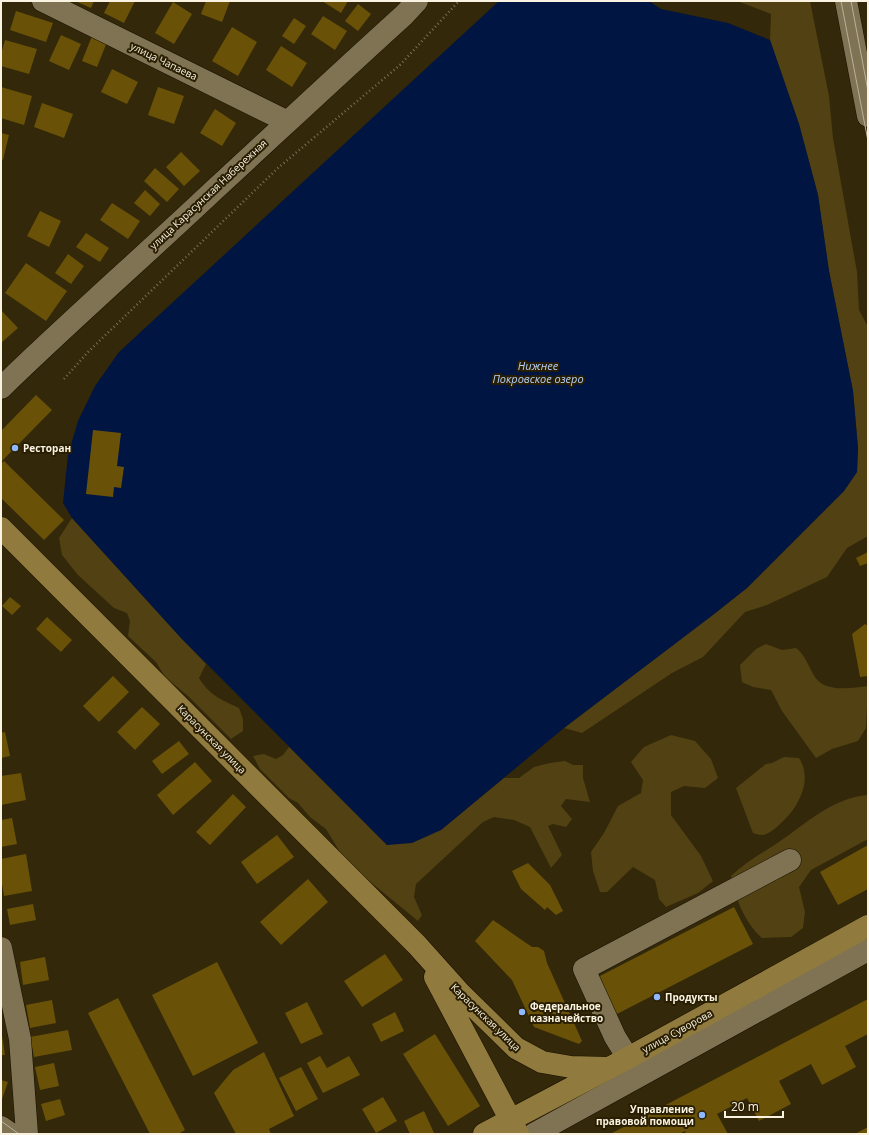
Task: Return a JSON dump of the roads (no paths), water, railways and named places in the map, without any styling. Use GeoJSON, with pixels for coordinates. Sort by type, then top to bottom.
{"type":"FeatureCollection","features":[{"type":"Feature","properties":{"kind":"main road","name":"Карасунская улица"},"geometry":{"type":"LineString","coordinates":[[1,528],[422,951],[460,994],[516,1048],[542,1062],[571,1067],[608,1068]]}},
{"type":"Feature","properties":{"kind":"main road","name":"улица Суворова"},"geometry":{"type":"LineString","coordinates":[[484,1134],[514,1127],[608,1068],[868,926]]}},
{"type":"Feature","properties":{"kind":"main road","name":"Карасунская улица"},"geometry":{"type":"LineString","coordinates":[[422,951],[514,1127]]}},
{"type":"Feature","properties":{"kind":"street","name":"улица Чапаева"},"geometry":{"type":"LineString","coordinates":[[43,1],[286,121]]}},
{"type":"Feature","properties":{"kind":"street","name":"улица Карасунская Набережная"},"geometry":{"type":"LineString","coordinates":[[1,388],[71,320],[418,1]]}},
{"type":"Feature","properties":{"kind":"street"},"geometry":{"type":"LineString","coordinates":[[846,1],[868,116]]}},
{"type":"Feature","properties":{"kind":"street"},"geometry":{"type":"LineString","coordinates":[[628,1058],[615,1037],[584,969],[790,860]]}},
{"type":"Feature","properties":{"kind":"street"},"geometry":{"type":"LineString","coordinates":[[1,948],[20,1040],[27,1134]]}},
{"type":"Feature","properties":{"kind":"street","name":"улица Суворова"},"geometry":{"type":"LineString","coordinates":[[534,1134],[868,950]]}},
{"type":"Feature","properties":{"kind":"street"},"geometry":{"type":"LineString","coordinates":[[1,1127],[11,1134]]}},
{"type":"Feature","properties":{"kind":"water","name":"Нижнее Покровское озеро"},"geometry":{"type":"Polygon","coordinates":[[[499,1],[649,1],[661,9],[728,23],[770,40],[799,124],[818,195],[829,271],[853,391],[858,448],[857,472],[844,491],[747,588],[713,615],[564,728],[441,830],[412,843],[387,845],[181,638],[72,518],[63,503],[68,455],[78,421],[95,386],[119,352],[499,1]]]}},
{"type":"Feature","properties":{"kind":"tram line"},"geometry":{"type":"LineString","coordinates":[[841,1],[868,141]]}},
{"type":"Feature","properties":{"kind":"tram line"},"geometry":{"type":"LineString","coordinates":[[851,1],[868,91]]}},
{"type":"Feature","properties":{"kind":"tram line"},"geometry":{"type":"LineString","coordinates":[[1,1121],[19,1134]]}},
{"type":"Feature","properties":{"kind":"place","name":"Ресторан"},"geometry":{"type":"Point","coordinates":[15,448]}},
{"type":"Feature","properties":{"kind":"place","name":"Продукты"},"geometry":{"type":"Point","coordinates":[657,997]}},
{"type":"Feature","properties":{"kind":"place","name":"Федеральное казначейство"},"geometry":{"type":"Point","coordinates":[522,1012]}},
{"type":"Feature","properties":{"kind":"place","name":"Управление правовой помощи"},"geometry":{"type":"Point","coordinates":[702,1115]}}]}
